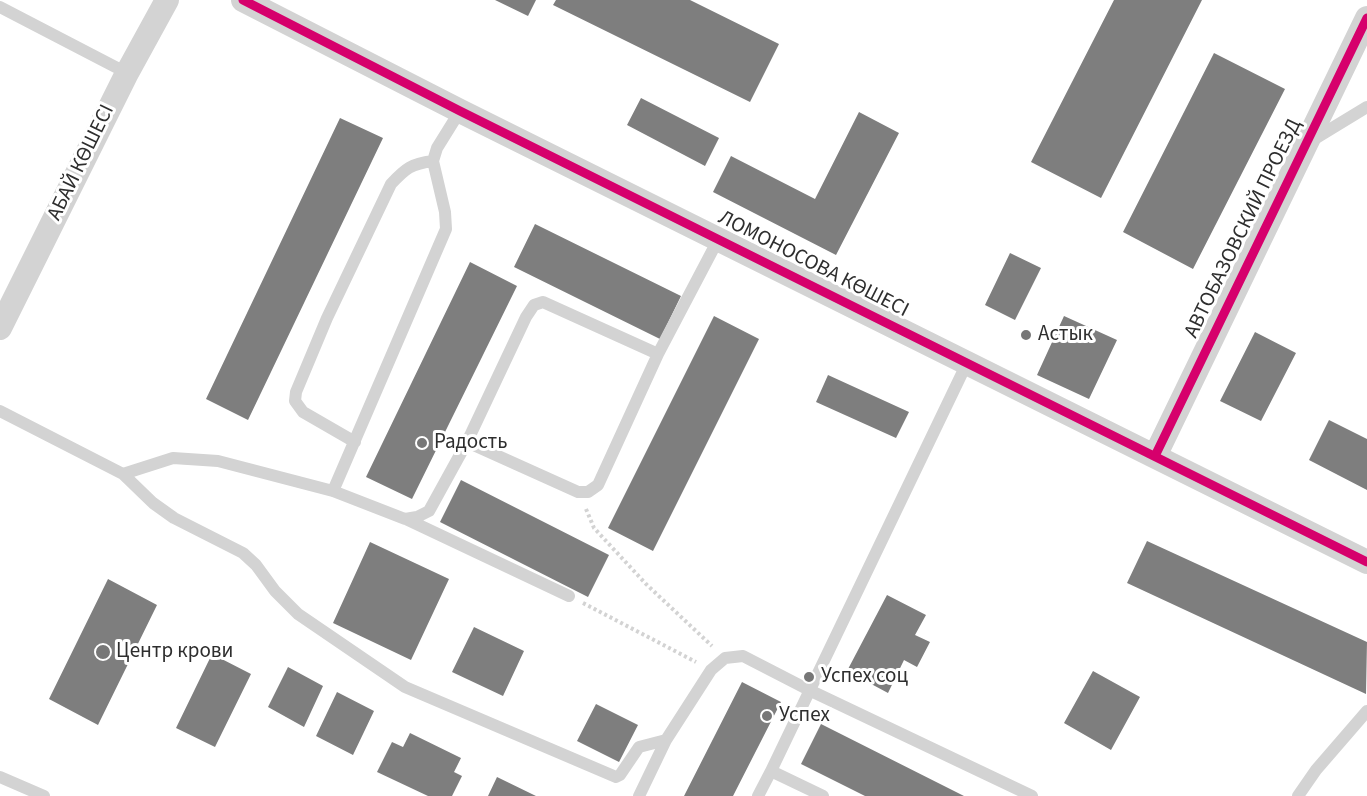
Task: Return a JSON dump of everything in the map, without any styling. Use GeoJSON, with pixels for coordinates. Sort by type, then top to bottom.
{"type":"FeatureCollection","features":[{"type":"Feature","properties":{"kind":"street","name":"АБАЙ КӨШЕСІ"},"geometry":{"type":"LineString","coordinates":[[0,328],[127,73],[167,0]]}},
{"type":"Feature","properties":{"kind":"street","name":"ЛОМОНОСОВА КӨШЕСІ"},"geometry":{"type":"LineString","coordinates":[[243,0],[460,111],[1367,562]]}},
{"type":"Feature","properties":{"kind":"street","name":"АВТОБАЗОВСКИЙ ПРОЕЗД"},"geometry":{"type":"LineString","coordinates":[[1155,456],[1367,18]]}},
{"type":"Feature","properties":{"kind":"lane"},"geometry":{"type":"LineString","coordinates":[[0,7],[127,73]]}},
{"type":"Feature","properties":{"kind":"lane"},"geometry":{"type":"LineString","coordinates":[[1305,145],[1367,107]]}},
{"type":"Feature","properties":{"kind":"lane"},"geometry":{"type":"LineString","coordinates":[[333,491],[446,229],[445,212],[433,161],[437,148],[460,111]]}},
{"type":"Feature","properties":{"kind":"lane"},"geometry":{"type":"LineString","coordinates":[[355,441],[303,412],[295,400],[296,392],[327,318],[391,184],[405,169],[416,163],[433,161]]}},
{"type":"Feature","properties":{"kind":"lane"},"geometry":{"type":"LineString","coordinates":[[467,442],[578,492],[588,492],[597,485],[658,354],[719,238]]}},
{"type":"Feature","properties":{"kind":"lane"},"geometry":{"type":"LineString","coordinates":[[405,519],[417,517],[429,511],[467,442],[526,317],[534,305],[543,302],[658,354]]}},
{"type":"Feature","properties":{"kind":"lane"},"geometry":{"type":"LineString","coordinates":[[758,796],[967,363]]}},
{"type":"Feature","properties":{"kind":"lane"},"geometry":{"type":"LineString","coordinates":[[0,411],[123,474],[153,504],[174,518],[243,553],[298,614],[405,687],[616,777],[620,775],[639,747],[666,740]]}},
{"type":"Feature","properties":{"kind":"lane"},"geometry":{"type":"LineString","coordinates":[[123,474],[173,458],[186,458],[218,461],[333,491],[405,519],[569,596]]}},
{"type":"Feature","properties":{"kind":"lane"},"geometry":{"type":"LineString","coordinates":[[639,796],[666,740],[711,670],[725,658],[743,656],[809,690],[1032,796]]}},
{"type":"Feature","properties":{"kind":"lane"},"geometry":{"type":"LineString","coordinates":[[1298,796],[1316,770],[1367,711]]}},
{"type":"Feature","properties":{"kind":"lane"},"geometry":{"type":"LineString","coordinates":[[771,771],[823,796]]}},
{"type":"Feature","properties":{"kind":"lane"},"geometry":{"type":"LineString","coordinates":[[0,777],[44,796]]}},
{"type":"Feature","properties":{"kind":"path"},"geometry":{"type":"LineString","coordinates":[[578,492],[594,528],[646,584],[725,658]]}},
{"type":"Feature","properties":{"kind":"path"},"geometry":{"type":"LineString","coordinates":[[569,596],[711,670]]}},
{"type":"Feature","properties":{"kind":"building"},"geometry":{"type":"Polygon","coordinates":[[[495,0],[536,0],[528,16],[495,0]]]}},
{"type":"Feature","properties":{"kind":"building"},"geometry":{"type":"Polygon","coordinates":[[[556,0],[690,0],[779,44],[750,102],[553,5],[556,0]]]}},
{"type":"Feature","properties":{"kind":"building"},"geometry":{"type":"Polygon","coordinates":[[[1114,0],[1202,0],[1101,198],[1031,162],[1114,0]]]}},
{"type":"Feature","properties":{"kind":"building"},"geometry":{"type":"Polygon","coordinates":[[[1214,53],[1285,89],[1193,269],[1123,232],[1214,53]]]}},
{"type":"Feature","properties":{"kind":"building"},"geometry":{"type":"Polygon","coordinates":[[[641,98],[719,138],[705,166],[627,125],[641,98]]]}},
{"type":"Feature","properties":{"kind":"building"},"geometry":{"type":"Polygon","coordinates":[[[859,112],[899,133],[836,255],[713,192],[731,156],[815,199],[859,112]]]}},
{"type":"Feature","properties":{"kind":"building"},"geometry":{"type":"Polygon","coordinates":[[[340,118],[383,138],[248,420],[206,399],[340,118]]]}},
{"type":"Feature","properties":{"kind":"building"},"geometry":{"type":"Polygon","coordinates":[[[535,224],[681,296],[660,339],[514,267],[535,224]]]}},
{"type":"Feature","properties":{"kind":"building"},"geometry":{"type":"Polygon","coordinates":[[[1010,253],[1041,268],[1015,320],[985,305],[1010,253]]]}},
{"type":"Feature","properties":{"kind":"building"},"geometry":{"type":"Polygon","coordinates":[[[470,262],[517,286],[412,499],[366,477],[470,262]]]}},
{"type":"Feature","properties":{"kind":"building"},"geometry":{"type":"Polygon","coordinates":[[[714,316],[759,339],[653,551],[608,528],[714,316]]]}},
{"type":"Feature","properties":{"kind":"building"},"geometry":{"type":"Polygon","coordinates":[[[1064,316],[1117,340],[1089,399],[1037,375],[1064,316]]]}},
{"type":"Feature","properties":{"kind":"building"},"geometry":{"type":"Polygon","coordinates":[[[1255,332],[1296,353],[1261,421],[1220,401],[1255,332]]]}},
{"type":"Feature","properties":{"kind":"building"},"geometry":{"type":"Polygon","coordinates":[[[828,375],[909,412],[896,438],[816,402],[828,375]]]}},
{"type":"Feature","properties":{"kind":"building"},"geometry":{"type":"Polygon","coordinates":[[[1329,420],[1367,439],[1367,490],[1309,460],[1329,420]]]}},
{"type":"Feature","properties":{"kind":"building"},"geometry":{"type":"Polygon","coordinates":[[[461,480],[609,555],[588,597],[440,522],[461,480]]]}},
{"type":"Feature","properties":{"kind":"building"},"geometry":{"type":"Polygon","coordinates":[[[1147,541],[1367,642],[1366,694],[1127,583],[1147,541]]]}},
{"type":"Feature","properties":{"kind":"building"},"geometry":{"type":"Polygon","coordinates":[[[370,542],[449,579],[411,660],[333,623],[370,542]]]}},
{"type":"Feature","properties":{"kind":"building","name":"Центр крови"},"geometry":{"type":"Polygon","coordinates":[[[108,579],[157,605],[98,725],[49,699],[108,579]]]}},
{"type":"Feature","properties":{"kind":"building"},"geometry":{"type":"Polygon","coordinates":[[[887,595],[926,615],[915,635],[930,642],[917,667],[904,660],[888,693],[847,671],[887,595]]]}},
{"type":"Feature","properties":{"kind":"building"},"geometry":{"type":"Polygon","coordinates":[[[474,627],[524,651],[503,696],[452,672],[474,627]]]}},
{"type":"Feature","properties":{"kind":"building"},"geometry":{"type":"Polygon","coordinates":[[[212,654],[251,674],[215,747],[176,728],[212,654]]]}},
{"type":"Feature","properties":{"kind":"building"},"geometry":{"type":"Polygon","coordinates":[[[288,667],[323,686],[304,727],[268,707],[288,667]]]}},
{"type":"Feature","properties":{"kind":"building"},"geometry":{"type":"Polygon","coordinates":[[[1093,671],[1140,697],[1111,750],[1064,723],[1093,671]]]}},
{"type":"Feature","properties":{"kind":"building"},"geometry":{"type":"Polygon","coordinates":[[[742,682],[781,702],[733,796],[684,796],[742,682]]]}},
{"type":"Feature","properties":{"kind":"building"},"geometry":{"type":"Polygon","coordinates":[[[337,692],[374,711],[353,755],[316,736],[337,692]]]}},
{"type":"Feature","properties":{"kind":"building"},"geometry":{"type":"Polygon","coordinates":[[[596,704],[638,725],[619,762],[577,741],[596,704]]]}},
{"type":"Feature","properties":{"kind":"building"},"geometry":{"type":"Polygon","coordinates":[[[821,724],[964,796],[865,796],[801,764],[821,724]]]}},
{"type":"Feature","properties":{"kind":"building"},"geometry":{"type":"Polygon","coordinates":[[[410,733],[461,758],[454,772],[462,776],[452,796],[428,796],[377,772],[392,742],[403,747],[410,733]]]}},
{"type":"Feature","properties":{"kind":"building"},"geometry":{"type":"Polygon","coordinates":[[[497,777],[536,796],[488,796],[497,777]]]}},
{"type":"Feature","properties":{"kind":"cycle path"},"geometry":{"type":"LineString","coordinates":[[243,0],[460,111],[1367,562]]}},
{"type":"Feature","properties":{"kind":"cycle path"},"geometry":{"type":"LineString","coordinates":[[1155,456],[1367,18]]}},
{"type":"Feature","properties":{"kind":"place","name":"Астык"},"geometry":{"type":"Point","coordinates":[1026,335]}},
{"type":"Feature","properties":{"kind":"place","name":"Радость"},"geometry":{"type":"Point","coordinates":[422,443]}},
{"type":"Feature","properties":{"kind":"place","name":"Центр крови"},"geometry":{"type":"Point","coordinates":[103,652]}},
{"type":"Feature","properties":{"kind":"place","name":"Успех соц"},"geometry":{"type":"Point","coordinates":[809,677]}},
{"type":"Feature","properties":{"kind":"place","name":"Успех"},"geometry":{"type":"Point","coordinates":[767,716]}}]}
